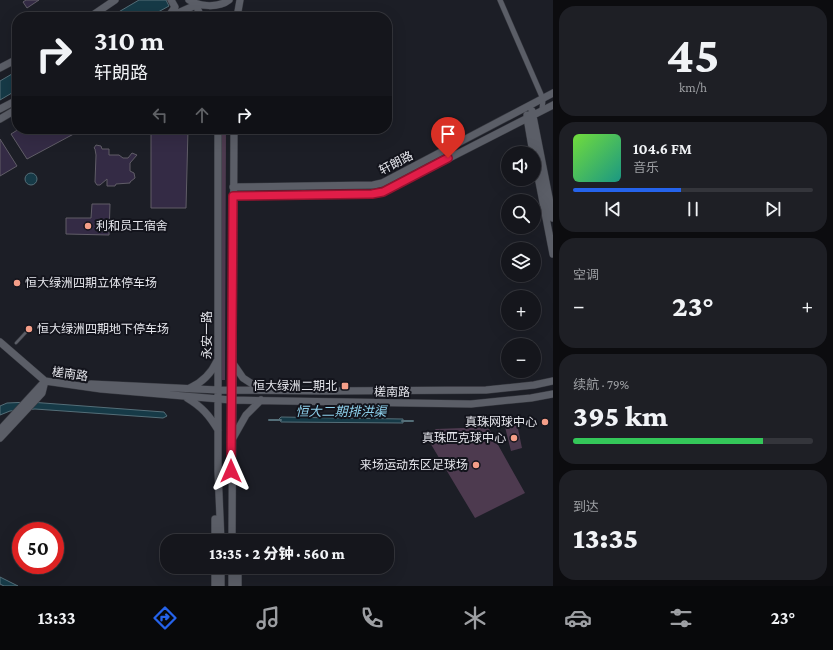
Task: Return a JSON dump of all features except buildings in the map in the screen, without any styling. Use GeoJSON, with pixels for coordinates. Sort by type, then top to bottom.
{"type":"FeatureCollection","features":[{"type":"Feature","properties":{"kind":"main road"},"geometry":{"type":"LineString","coordinates":[[97,12],[115,0]]}},
{"type":"Feature","properties":{"kind":"main road"},"geometry":{"type":"LineString","coordinates":[[171,0],[174,7],[172,12]]}},
{"type":"Feature","properties":{"kind":"main road"},"geometry":{"type":"LineString","coordinates":[[189,0],[196,4],[199,12]]}},
{"type":"Feature","properties":{"kind":"main road"},"geometry":{"type":"LineString","coordinates":[[179,12],[196,4],[219,4],[229,0]]}},
{"type":"Feature","properties":{"kind":"main road"},"geometry":{"type":"LineString","coordinates":[[238,12],[240,0]]}},
{"type":"Feature","properties":{"kind":"main road"},"geometry":{"type":"LineString","coordinates":[[189,12],[196,4]]}},
{"type":"Feature","properties":{"kind":"main road"},"geometry":{"type":"LineString","coordinates":[[0,68],[12,62]]}},
{"type":"Feature","properties":{"kind":"main road","name":"轩朗路"},"geometry":{"type":"LineString","coordinates":[[233,186],[373,185],[382,183],[553,93]]}},
{"type":"Feature","properties":{"kind":"main road"},"geometry":{"type":"LineString","coordinates":[[0,109],[12,103]]}},
{"type":"Feature","properties":{"kind":"main road"},"geometry":{"type":"LineString","coordinates":[[530,105],[534,115],[553,218]]}},
{"type":"Feature","properties":{"kind":"main road"},"geometry":{"type":"LineString","coordinates":[[530,105],[527,118],[532,146]]}},
{"type":"Feature","properties":{"kind":"main road","name":"轩朗路"},"geometry":{"type":"LineString","coordinates":[[233,196],[372,194],[383,192],[553,105]]}},
{"type":"Feature","properties":{"kind":"main road"},"geometry":{"type":"LineString","coordinates":[[0,119],[12,112]]}},
{"type":"Feature","properties":{"kind":"main road","name":"永安一路"},"geometry":{"type":"LineString","coordinates":[[218,134],[218,471],[221,534]]}},
{"type":"Feature","properties":{"kind":"main road","name":"永安一路"},"geometry":{"type":"LineString","coordinates":[[232,534],[231,390],[234,134]]}},
{"type":"Feature","properties":{"kind":"main road"},"geometry":{"type":"LineString","coordinates":[[540,186],[553,254]]}},
{"type":"Feature","properties":{"kind":"main road"},"geometry":{"type":"LineString","coordinates":[[0,342],[44,382]]}},
{"type":"Feature","properties":{"kind":"main road"},"geometry":{"type":"LineString","coordinates":[[188,388],[204,380],[215,366],[218,357]]}},
{"type":"Feature","properties":{"kind":"main road"},"geometry":{"type":"LineString","coordinates":[[232,361],[243,378],[262,390]]}},
{"type":"Feature","properties":{"kind":"main road","name":"槎南路"},"geometry":{"type":"LineString","coordinates":[[44,382],[218,390],[456,390],[493,389],[534,385],[553,381]]}},
{"type":"Feature","properties":{"kind":"main road"},"geometry":{"type":"LineString","coordinates":[[0,430],[44,382]]}},
{"type":"Feature","properties":{"kind":"main road"},"geometry":{"type":"LineString","coordinates":[[0,438],[42,393],[44,382]]}},
{"type":"Feature","properties":{"kind":"main road","name":"槎南路"},"geometry":{"type":"LineString","coordinates":[[44,382],[101,389],[231,400],[456,404],[486,403],[553,394]]}},
{"type":"Feature","properties":{"kind":"main road"},"geometry":{"type":"LineString","coordinates":[[456,390],[456,404]]}},
{"type":"Feature","properties":{"kind":"main road"},"geometry":{"type":"LineString","coordinates":[[185,396],[203,408],[218,430]]}},
{"type":"Feature","properties":{"kind":"main road"},"geometry":{"type":"LineString","coordinates":[[231,440],[246,415],[261,400]]}},
{"type":"Feature","properties":{"kind":"main road"},"geometry":{"type":"LineString","coordinates":[[215,534],[218,471]]}},
{"type":"Feature","properties":{"kind":"main road"},"geometry":{"type":"LineString","coordinates":[[231,501],[234,534]]}},
{"type":"Feature","properties":{"kind":"main road"},"geometry":{"type":"LineString","coordinates":[[215,574],[215,586]]}},
{"type":"Feature","properties":{"kind":"main road"},"geometry":{"type":"LineString","coordinates":[[221,574],[221,586]]}},
{"type":"Feature","properties":{"kind":"main road"},"geometry":{"type":"LineString","coordinates":[[232,574],[232,586]]}},
{"type":"Feature","properties":{"kind":"main road"},"geometry":{"type":"LineString","coordinates":[[238,574],[238,586]]}},
{"type":"Feature","properties":{"kind":"street"},"geometry":{"type":"LineString","coordinates":[[500,0],[542,99],[542,110]]}},
{"type":"Feature","properties":{"kind":"lane"},"geometry":{"type":"LineString","coordinates":[[16,343],[29,329]]}},
{"type":"Feature","properties":{"kind":"shaded area"},"geometry":{"type":"Polygon","coordinates":[[[222,134],[226,134],[225,380],[221,380],[222,134]]]}},
{"type":"Feature","properties":{"kind":"shaded area","name":"真珠匹克球中心"},"geometry":{"type":"Polygon","coordinates":[[[517,424],[522,448],[511,451],[505,427],[517,424]]]}},
{"type":"Feature","properties":{"kind":"shaded area","name":"来场运动东区足球场"},"geometry":{"type":"Polygon","coordinates":[[[488,427],[525,493],[475,518],[426,436],[436,429],[488,427]]]}},
{"type":"Feature","properties":{"kind":"water"},"geometry":{"type":"Polygon","coordinates":[[[139,0],[166,0],[169,6],[158,12],[119,12],[139,0]]]}},
{"type":"Feature","properties":{"kind":"water"},"geometry":{"type":"Polygon","coordinates":[[[12,74],[12,93],[0,100],[0,81],[12,74]]]}},
{"type":"Feature","properties":{"kind":"water"},"geometry":{"type":"Polygon","coordinates":[[[29,173],[33,173],[37,179],[33,185],[29,185],[25,181],[25,177],[29,173]]]}},
{"type":"Feature","properties":{"kind":"water"},"geometry":{"type":"Polygon","coordinates":[[[30,402],[164,412],[167,416],[163,418],[35,409],[10,411],[0,415],[0,406],[7,403],[30,402]]]}},
{"type":"Feature","properties":{"kind":"water"},"geometry":{"type":"Polygon","coordinates":[[[281,417],[403,419],[403,423],[281,422],[279,419],[281,417]]]}},
{"type":"Feature","properties":{"kind":"water"},"geometry":{"type":"Polygon","coordinates":[[[0,577],[18,586],[4,586],[0,584],[0,577]]]}},
{"type":"Feature","properties":{"kind":"waterway","name":"恒大二期排洪渠"},"geometry":{"type":"LineString","coordinates":[[269,420],[281,420]]}},
{"type":"Feature","properties":{"kind":"waterway","name":"恒大二期排洪渠"},"geometry":{"type":"LineString","coordinates":[[402,421],[413,421]]}},
{"type":"Feature","properties":{"kind":"place","name":"利和员工宿舍"},"geometry":{"type":"Point","coordinates":[88,226]}},
{"type":"Feature","properties":{"kind":"place","name":"恒大绿洲四期立体停车场"},"geometry":{"type":"Point","coordinates":[17,283]}},
{"type":"Feature","properties":{"kind":"place","name":"恒大绿洲四期地下停车场"},"geometry":{"type":"Point","coordinates":[29,329]}},
{"type":"Feature","properties":{"kind":"place","name":"恒大绿洲二期北"},"geometry":{"type":"Point","coordinates":[345,386]}},
{"type":"Feature","properties":{"kind":"place","name":"真珠网球中心"},"geometry":{"type":"Point","coordinates":[545,422]}},
{"type":"Feature","properties":{"kind":"place","name":"真珠匹克球中心"},"geometry":{"type":"Point","coordinates":[514,438]}},
{"type":"Feature","properties":{"kind":"place","name":"来场运动东区足球场"},"geometry":{"type":"Point","coordinates":[476,465]}},
{"type":"Feature","properties":{"kind":"route"},"geometry":{"type":"LineString","coordinates":[[231,471],[233,196],[372,194],[383,192],[448,158]]}}]}
